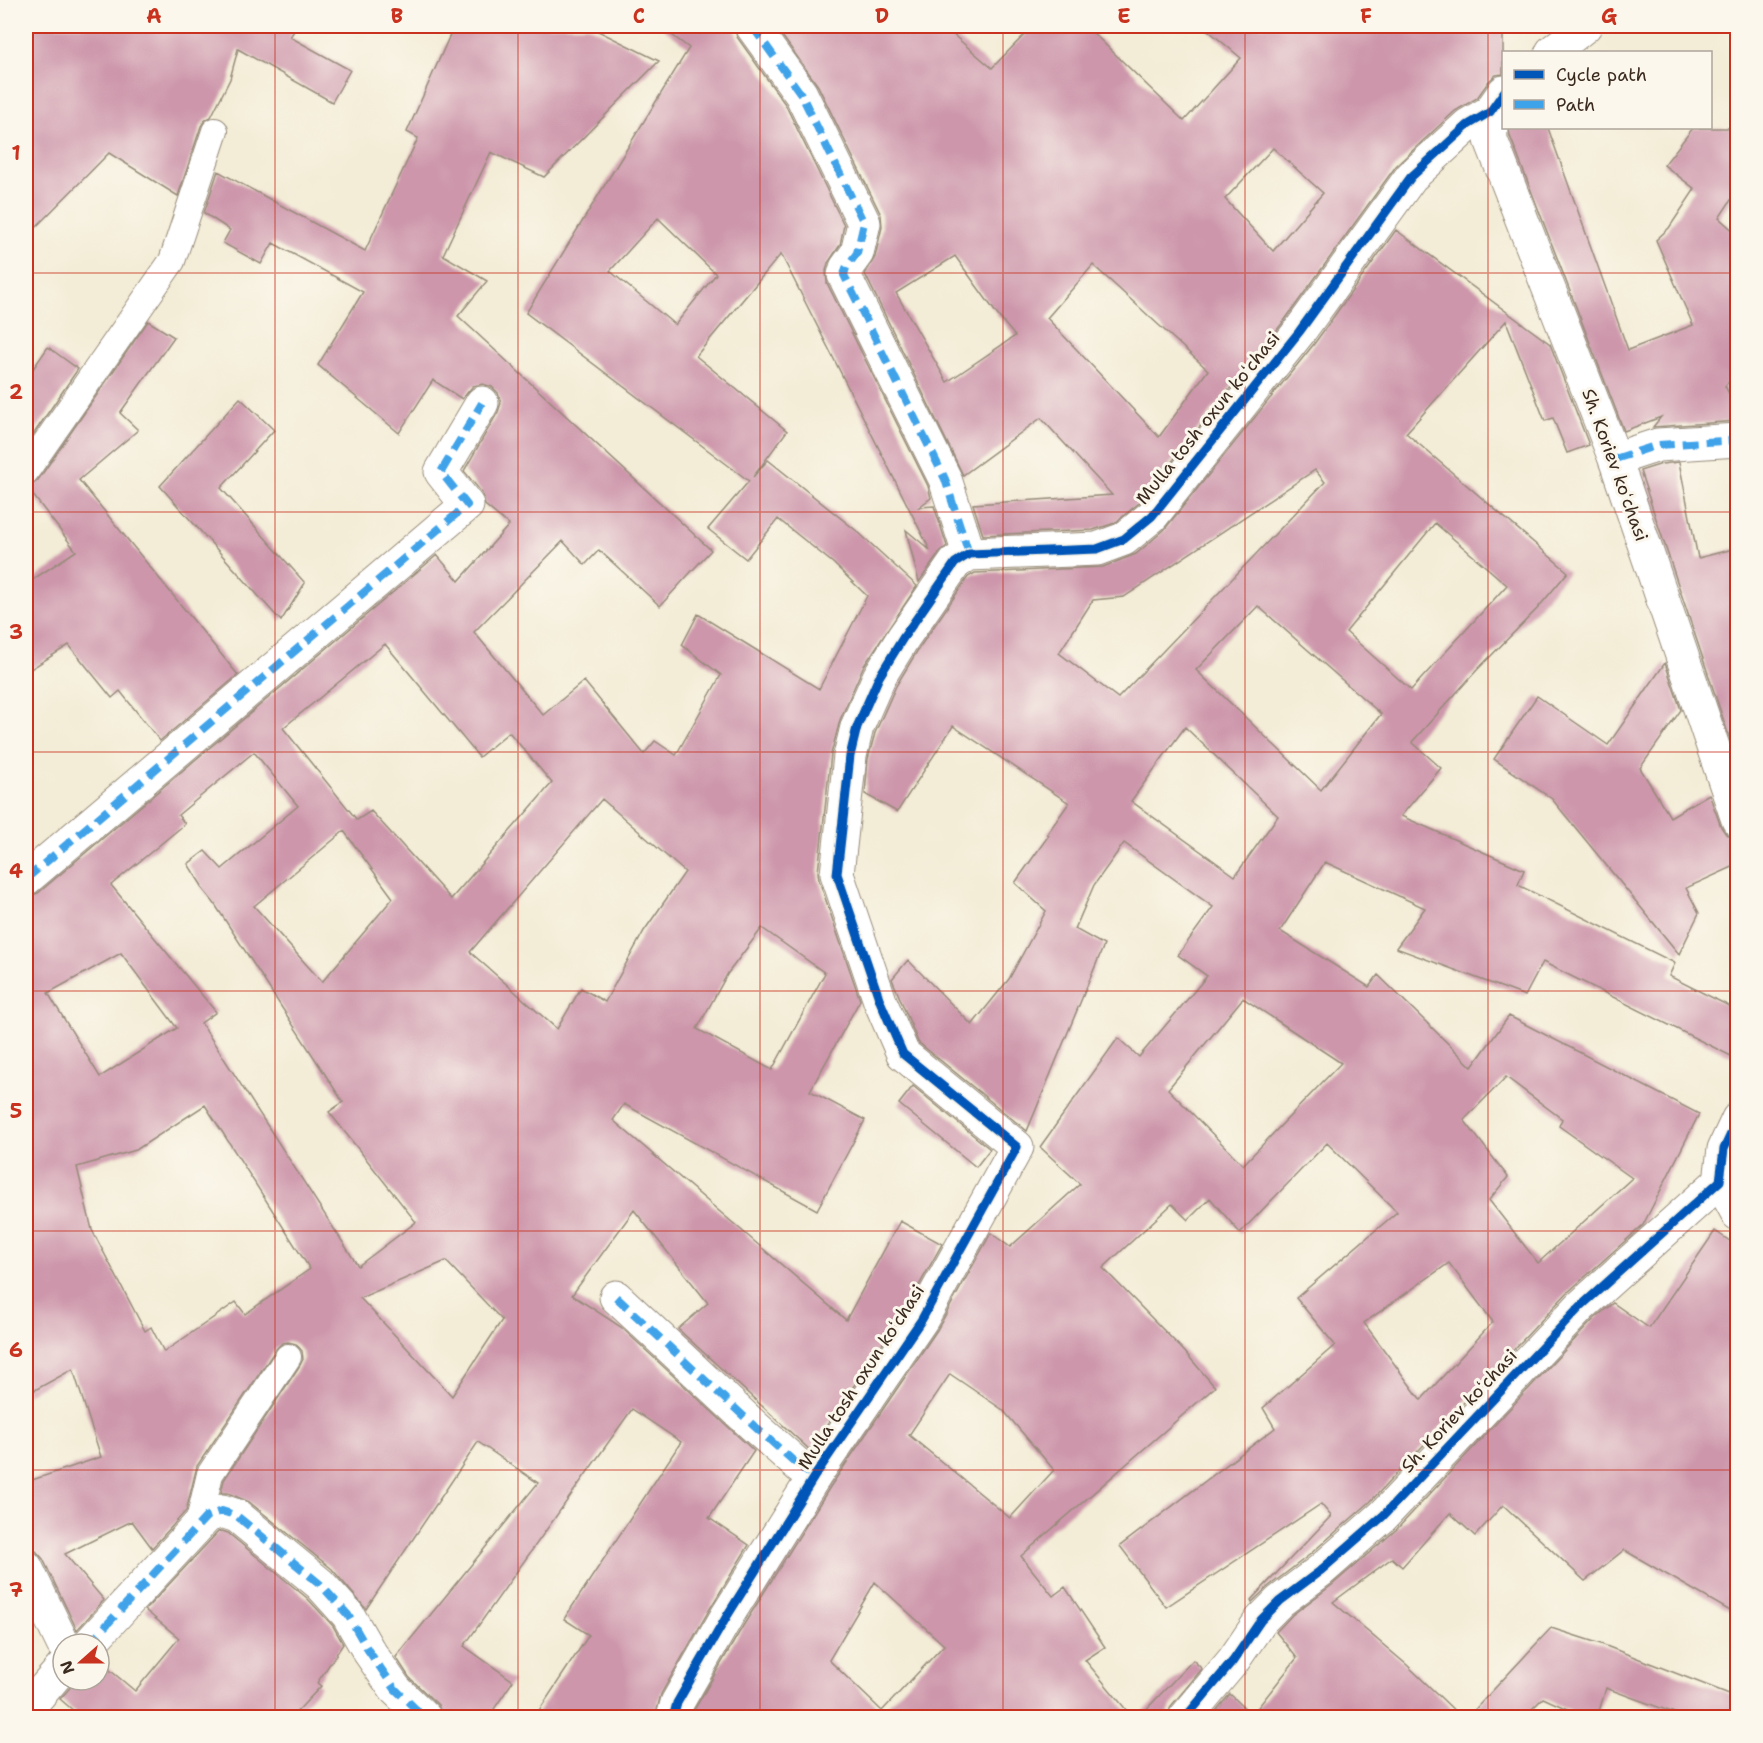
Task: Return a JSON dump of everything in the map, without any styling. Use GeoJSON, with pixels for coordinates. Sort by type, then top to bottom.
{"type":"FeatureCollection","features":[{"type":"Feature","properties":{"kind":"street"},"geometry":{"type":"LineString","coordinates":[[752,26],[801,94],[864,223],[857,253],[846,268],[844,275],[945,479],[969,554]]}},
{"type":"Feature","properties":{"kind":"street"},"geometry":{"type":"LineString","coordinates":[[1553,51],[1585,26]]}},
{"type":"Feature","properties":{"kind":"street","name":"Mulla tosh oxun koʻchasi"},"geometry":{"type":"LineString","coordinates":[[673,1718],[677,1703],[814,1477],[922,1319],[1017,1147],[903,1054],[880,1001],[837,874],[850,756],[857,727],[879,677],[955,563],[969,554],[1096,549],[1124,539],[1152,516],[1299,332],[1411,177],[1497,102]]}},
{"type":"Feature","properties":{"kind":"street","name":"Sh. Koriev koʻchasi"},"geometry":{"type":"LineString","coordinates":[[1497,102],[1491,140],[1614,459],[1737,820]]}},
{"type":"Feature","properties":{"kind":"street"},"geometry":{"type":"LineString","coordinates":[[26,879],[467,505],[441,472],[482,403]]}},
{"type":"Feature","properties":{"kind":"street"},"geometry":{"type":"LineString","coordinates":[[1614,459],[1658,445],[1737,440]]}},
{"type":"Feature","properties":{"kind":"street"},"geometry":{"type":"LineString","coordinates":[[1737,1119],[1724,1149],[1720,1181],[1737,1214]]}},
{"type":"Feature","properties":{"kind":"street","name":"Sh. Koriev koʻchasi"},"geometry":{"type":"LineString","coordinates":[[1185,1718],[1233,1661],[1261,1620],[1280,1601],[1320,1571],[1383,1516],[1581,1306],[1720,1181]]}},
{"type":"Feature","properties":{"kind":"street"},"geometry":{"type":"LineString","coordinates":[[616,1297],[754,1426],[814,1477]]}},
{"type":"Feature","properties":{"kind":"street"},"geometry":{"type":"LineString","coordinates":[[100,1632],[207,1516],[222,1511],[237,1516],[320,1584],[348,1615],[394,1689],[425,1718]]}},
{"type":"Feature","properties":{"kind":"street"},"geometry":{"type":"LineString","coordinates":[[26,1567],[57,1632]]}},
{"type":"Feature","properties":{"kind":"street"},"geometry":{"type":"LineString","coordinates":[[26,1710],[51,1682]]}},
{"type":"Feature","properties":{"kind":"lane"},"geometry":{"type":"LineString","coordinates":[[26,471],[172,261],[215,131]]}},
{"type":"Feature","properties":{"kind":"lane"},"geometry":{"type":"LineString","coordinates":[[198,1525],[210,1474],[288,1357]]}},
{"type":"Feature","properties":{"kind":"building"},"geometry":{"type":"Polygon","coordinates":[[[26,26],[297,26],[290,37],[350,70],[332,102],[238,49],[230,79],[211,117],[201,126],[178,196],[109,153],[26,237],[26,26]]]}},
{"type":"Feature","properties":{"kind":"building"},"geometry":{"type":"Polygon","coordinates":[[[454,26],[588,26],[659,61],[544,177],[491,152],[443,255],[487,281],[458,316],[711,550],[660,606],[599,550],[585,565],[563,541],[474,632],[543,715],[584,681],[644,754],[655,741],[676,755],[721,675],[682,645],[698,614],[819,689],[867,596],[833,563],[778,519],[746,559],[708,529],[749,481],[526,313],[689,48],[660,26],[734,26],[737,37],[785,104],[844,225],[840,245],[828,263],[827,283],[928,486],[931,498],[919,507],[934,506],[947,546],[940,552],[919,582],[906,530],[930,550],[781,254],[696,356],[787,431],[753,477],[768,460],[858,532],[917,586],[863,667],[840,720],[831,754],[818,872],[860,1000],[810,1091],[865,1120],[817,1210],[624,1104],[613,1120],[846,1320],[900,1221],[942,1244],[906,1309],[810,1450],[678,1329],[708,1303],[634,1210],[572,1295],[621,1327],[754,1451],[709,1518],[749,1545],[661,1694],[655,1718],[534,1718],[589,1635],[564,1619],[681,1442],[632,1409],[464,1646],[513,1681],[488,1718],[443,1718],[438,1705],[409,1677],[396,1657],[538,1483],[478,1442],[366,1609],[332,1569],[249,1502],[228,1493],[221,1493],[224,1480],[300,1365],[303,1359],[302,1351],[296,1344],[282,1343],[276,1349],[197,1466],[186,1511],[152,1548],[132,1521],[65,1554],[104,1600],[77,1630],[43,1559],[36,1551],[26,1549],[26,1482],[101,1457],[73,1369],[26,1395],[26,897],[38,893],[437,555],[459,581],[509,525],[485,505],[482,493],[464,471],[498,412],[501,403],[498,393],[492,387],[483,384],[473,386],[462,399],[433,380],[399,433],[318,365],[363,292],[273,243],[261,264],[223,243],[230,230],[204,213],[218,171],[365,251],[418,138],[407,132],[454,26]],[[658,218],[610,271],[675,325],[716,274],[658,218]],[[385,644],[283,728],[357,820],[371,811],[451,899],[552,783],[509,732],[479,757],[385,644]],[[254,752],[178,815],[185,824],[111,885],[216,1012],[201,1023],[358,1266],[416,1222],[329,1112],[343,1102],[188,864],[205,851],[222,869],[298,806],[254,752]],[[602,799],[470,952],[557,1029],[581,988],[605,1002],[644,931],[685,872],[602,799]],[[344,831],[254,906],[322,982],[393,898],[344,831]],[[762,928],[728,973],[697,1029],[772,1070],[825,973],[762,928]],[[121,953],[48,993],[100,1077],[177,1028],[121,953]],[[205,1105],[136,1150],[77,1167],[92,1230],[145,1331],[151,1327],[164,1352],[236,1302],[245,1314],[310,1269],[205,1105]],[[446,1261],[360,1298],[452,1396],[502,1320],[446,1261]]]}},
{"type":"Feature","properties":{"kind":"building"},"geometry":{"type":"Polygon","coordinates":[[[775,26],[943,26],[992,68],[1033,26],[1086,26],[1184,121],[1241,58],[1203,26],[1503,26],[1502,74],[1496,75],[1489,81],[1477,98],[1455,111],[1396,166],[1284,321],[1139,503],[1115,523],[1093,530],[983,535],[973,504],[1112,495],[1041,418],[963,475],[865,274],[875,257],[882,227],[881,215],[818,86],[775,26]],[[1273,148],[1225,199],[1273,251],[1323,193],[1273,148]],[[955,256],[896,293],[947,382],[1015,336],[955,256]],[[1093,265],[1047,318],[1159,437],[1208,370],[1093,265]]]}},
{"type":"Feature","properties":{"kind":"building"},"geometry":{"type":"Polygon","coordinates":[[[1737,128],[1737,191],[1719,218],[1737,234],[1737,373],[1725,386],[1737,408],[1737,421],[1653,427],[1661,417],[1624,431],[1509,129],[1548,129],[1628,350],[1693,325],[1656,240],[1669,228],[1695,189],[1664,165],[1692,129],[1737,128]]]}},
{"type":"Feature","properties":{"kind":"building"},"geometry":{"type":"Polygon","coordinates":[[[1396,230],[1550,344],[1589,445],[1567,453],[1553,418],[1545,421],[1506,321],[1406,433],[1568,572],[1537,609],[1477,670],[1412,742],[1441,768],[1401,816],[1524,870],[1518,885],[1675,963],[1669,976],[1737,1010],[1737,1059],[1543,962],[1525,996],[1396,948],[1425,908],[1325,862],[1280,931],[1369,987],[1378,975],[1472,1067],[1509,1016],[1699,1114],[1643,1225],[1567,1293],[1370,1502],[1252,1602],[1251,1600],[1331,1516],[1321,1504],[1166,1607],[1120,1546],[1275,1428],[1263,1408],[1335,1345],[1296,1298],[1397,1212],[1327,1143],[1240,1233],[1210,1198],[1188,1220],[1172,1204],[1103,1268],[1184,1351],[1215,1387],[1021,1556],[1053,1596],[1065,1587],[1105,1647],[1085,1660],[1133,1718],[693,1718],[694,1710],[743,1626],[830,1487],[937,1330],[991,1233],[1010,1247],[1080,1184],[1040,1147],[1118,1038],[1139,1057],[1207,976],[1178,955],[1213,907],[1124,843],[1094,885],[1075,929],[1104,945],[1027,1131],[918,1042],[892,979],[908,960],[972,1025],[1009,979],[1046,911],[1015,883],[1069,803],[953,726],[897,812],[865,794],[868,759],[875,733],[896,686],[968,577],[975,573],[1103,567],[1136,554],[1164,530],[1314,344],[1396,230]],[[1315,470],[1124,597],[1093,600],[1059,653],[1118,698],[1325,482],[1315,470]],[[1435,523],[1346,632],[1411,690],[1507,585],[1435,523]],[[1258,606],[1196,670],[1321,790],[1381,714],[1258,606]],[[1185,727],[1131,801],[1235,876],[1278,816],[1185,727]],[[1243,998],[1168,1089],[1243,1165],[1341,1063],[1243,998]],[[1506,1077],[1464,1120],[1508,1177],[1489,1200],[1538,1263],[1632,1178],[1559,1126],[1562,1119],[1506,1077]],[[1449,1263],[1364,1323],[1421,1400],[1493,1322],[1449,1263]],[[950,1374],[909,1435],[1010,1518],[1054,1470],[1003,1410],[950,1374]],[[875,1582],[829,1660],[882,1711],[944,1645],[875,1582]]]}},
{"type":"Feature","properties":{"kind":"building"},"geometry":{"type":"Polygon","coordinates":[[[148,321],[174,337],[120,413],[138,430],[79,480],[238,675],[160,741],[120,691],[112,698],[69,645],[26,672],[26,584],[76,551],[26,486],[38,480],[148,321]]]}},
{"type":"Feature","properties":{"kind":"building"},"geometry":{"type":"Polygon","coordinates":[[[48,347],[78,369],[26,445],[26,379],[48,347]]]}},
{"type":"Feature","properties":{"kind":"building"},"geometry":{"type":"Polygon","coordinates":[[[240,398],[274,430],[221,488],[305,583],[281,621],[160,486],[240,398]]]}},
{"type":"Feature","properties":{"kind":"building"},"geometry":{"type":"Polygon","coordinates":[[[1679,462],[1698,558],[1737,548],[1737,760],[1640,471],[1662,464],[1679,462]]]}},
{"type":"Feature","properties":{"kind":"building"},"geometry":{"type":"Polygon","coordinates":[[[1665,663],[1681,710],[1640,768],[1670,817],[1709,794],[1721,827],[1726,834],[1737,838],[1737,865],[1686,888],[1699,913],[1679,954],[1552,799],[1494,759],[1537,696],[1608,745],[1665,663]]]}},
{"type":"Feature","properties":{"kind":"building"},"geometry":{"type":"Polygon","coordinates":[[[913,1086],[990,1149],[976,1167],[899,1104],[913,1086]]]}},
{"type":"Feature","properties":{"kind":"building"},"geometry":{"type":"Polygon","coordinates":[[[1715,1231],[1737,1246],[1737,1615],[1624,1550],[1585,1581],[1503,1505],[1475,1536],[1450,1513],[1402,1567],[1392,1558],[1333,1602],[1407,1665],[1462,1718],[1210,1718],[1230,1694],[1252,1715],[1297,1658],[1276,1632],[1292,1615],[1332,1585],[1397,1529],[1594,1319],[1613,1303],[1649,1328],[1715,1231]]]}},
{"type":"Feature","properties":{"kind":"building"},"geometry":{"type":"Polygon","coordinates":[[[218,1532],[228,1533],[307,1598],[333,1626],[343,1644],[317,1683],[321,1686],[291,1718],[82,1718],[60,1699],[66,1692],[111,1692],[111,1671],[135,1691],[179,1638],[145,1610],[218,1532]]]}},
{"type":"Feature","properties":{"kind":"building"},"geometry":{"type":"Polygon","coordinates":[[[1551,1628],[1601,1644],[1737,1697],[1737,1718],[1688,1718],[1606,1688],[1597,1718],[1587,1718],[1543,1698],[1523,1718],[1467,1718],[1551,1628]]]}},
{"type":"Feature","properties":{"kind":"building"},"geometry":{"type":"Polygon","coordinates":[[[1193,1660],[1202,1669],[1171,1706],[1167,1718],[1138,1718],[1193,1660]]]}},
{"type":"Feature","properties":{"kind":"marked path"},"geometry":{"type":"LineString","coordinates":[[752,26],[801,94],[864,223],[857,253],[846,268],[844,275],[945,479],[969,554]]}},
{"type":"Feature","properties":{"kind":"marked path"},"geometry":{"type":"LineString","coordinates":[[26,879],[467,505],[441,472],[482,403]]}},
{"type":"Feature","properties":{"kind":"marked path"},"geometry":{"type":"LineString","coordinates":[[1615,459],[1658,445],[1738,440]]}},
{"type":"Feature","properties":{"kind":"marked path"},"geometry":{"type":"LineString","coordinates":[[616,1297],[754,1426],[814,1477]]}},
{"type":"Feature","properties":{"kind":"marked path"},"geometry":{"type":"LineString","coordinates":[[100,1632],[207,1516],[222,1511],[237,1516],[320,1584],[348,1615],[368,1650],[395,1689],[425,1718]]}},
{"type":"Feature","properties":{"kind":"cycle path"},"geometry":{"type":"LineString","coordinates":[[673,1718],[677,1703],[727,1616],[814,1477],[922,1319],[1017,1147],[903,1054],[880,1001],[837,874],[850,756],[857,727],[879,677],[955,563],[969,554],[1097,549],[1124,539],[1152,516],[1299,332],[1411,177],[1468,125],[1490,112],[1502,95]]}},
{"type":"Feature","properties":{"kind":"cycle path"},"geometry":{"type":"LineString","coordinates":[[1185,1718],[1233,1661],[1261,1620],[1280,1601],[1320,1571],[1383,1516],[1581,1306],[1720,1181],[1724,1149],[1738,1119]]}}]}
